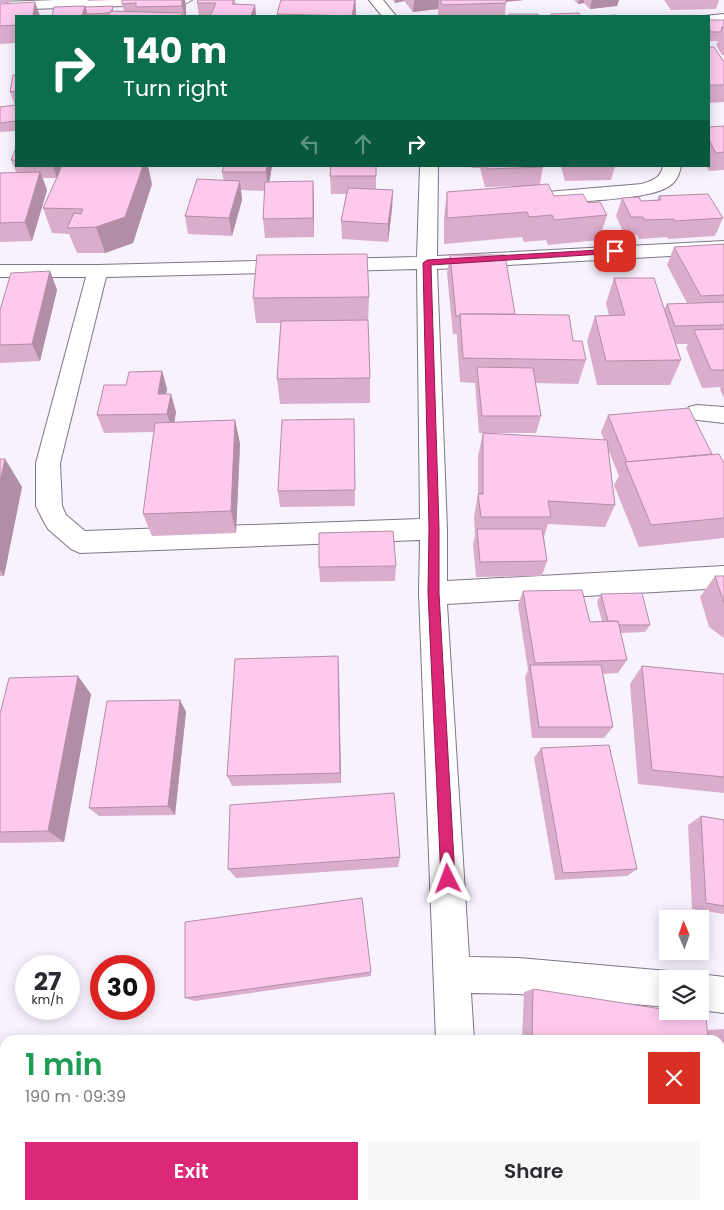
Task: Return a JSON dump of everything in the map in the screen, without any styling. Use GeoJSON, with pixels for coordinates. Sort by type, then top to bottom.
{"type":"FeatureCollection","features":[{"type":"Feature","properties":{"kind":"street"},"geometry":{"type":"LineString","coordinates":[[0,6],[185,0]]}},
{"type":"Feature","properties":{"kind":"street"},"geometry":{"type":"LineString","coordinates":[[376,0],[388,15]]}},
{"type":"Feature","properties":{"kind":"street"},"geometry":{"type":"LineString","coordinates":[[710,19],[724,18]]}},
{"type":"Feature","properties":{"kind":"street"},"geometry":{"type":"LineString","coordinates":[[429,167],[436,208],[427,263],[434,593],[455,1035]]}},
{"type":"Feature","properties":{"kind":"street"},"geometry":{"type":"LineString","coordinates":[[525,200],[643,189],[660,184],[670,176],[672,167]]}},
{"type":"Feature","properties":{"kind":"street"},"geometry":{"type":"LineString","coordinates":[[0,271],[98,271],[427,263],[724,246]]}},
{"type":"Feature","properties":{"kind":"street"},"geometry":{"type":"LineString","coordinates":[[98,271],[48,463],[48,506],[57,522],[80,542],[434,528]]}},
{"type":"Feature","properties":{"kind":"street"},"geometry":{"type":"LineString","coordinates":[[698,413],[724,415]]}},
{"type":"Feature","properties":{"kind":"street"},"geometry":{"type":"LineString","coordinates":[[434,593],[724,577]]}},
{"type":"Feature","properties":{"kind":"street"},"geometry":{"type":"LineString","coordinates":[[452,975],[519,976],[659,988]]}},
{"type":"Feature","properties":{"kind":"street"},"geometry":{"type":"LineString","coordinates":[[709,993],[724,995]]}},
{"type":"Feature","properties":{"kind":"building"},"geometry":{"type":"Polygon","coordinates":[[[122,0],[182,0],[182,6],[136,7],[136,3],[122,4],[122,0]]]}},
{"type":"Feature","properties":{"kind":"building"},"geometry":{"type":"Polygon","coordinates":[[[198,0],[234,0],[232,4],[255,5],[251,15],[210,15],[216,3],[197,3],[198,0]]]}},
{"type":"Feature","properties":{"kind":"building"},"geometry":{"type":"Polygon","coordinates":[[[281,0],[355,0],[352,15],[277,14],[281,0]]]}},
{"type":"Feature","properties":{"kind":"building"},"geometry":{"type":"Polygon","coordinates":[[[440,0],[506,0],[506,3],[442,5],[440,0]]]}},
{"type":"Feature","properties":{"kind":"building"},"geometry":{"type":"Polygon","coordinates":[[[35,2],[33,15],[15,15],[15,25],[0,26],[0,4],[35,2]]]}},
{"type":"Feature","properties":{"kind":"building"},"geometry":{"type":"Polygon","coordinates":[[[85,6],[82,15],[52,15],[54,7],[85,6]]]}},
{"type":"Feature","properties":{"kind":"building"},"geometry":{"type":"Polygon","coordinates":[[[113,6],[110,13],[87,14],[85,7],[113,6]]]}},
{"type":"Feature","properties":{"kind":"building"},"geometry":{"type":"Polygon","coordinates":[[[111,11],[182,13],[181,15],[109,15],[111,11]]]}},
{"type":"Feature","properties":{"kind":"building"},"geometry":{"type":"Polygon","coordinates":[[[579,13],[580,15],[552,15],[579,13]]]}},
{"type":"Feature","properties":{"kind":"building"},"geometry":{"type":"Polygon","coordinates":[[[509,14],[538,15],[510,15],[509,14]]]}},
{"type":"Feature","properties":{"kind":"building"},"geometry":{"type":"Polygon","coordinates":[[[710,20],[724,20],[724,27],[722,27],[721,32],[711,32],[710,20]]]}},
{"type":"Feature","properties":{"kind":"building"},"geometry":{"type":"Polygon","coordinates":[[[710,47],[714,47],[724,62],[724,85],[710,85],[710,47]]]}},
{"type":"Feature","properties":{"kind":"building"},"geometry":{"type":"Polygon","coordinates":[[[13,75],[15,75],[15,91],[10,92],[13,75]]]}},
{"type":"Feature","properties":{"kind":"building"},"geometry":{"type":"Polygon","coordinates":[[[15,105],[15,121],[0,123],[0,107],[15,105]]]}},
{"type":"Feature","properties":{"kind":"building"},"geometry":{"type":"Polygon","coordinates":[[[724,126],[724,152],[716,153],[710,142],[710,127],[724,126]]]}},
{"type":"Feature","properties":{"kind":"building"},"geometry":{"type":"Polygon","coordinates":[[[15,150],[15,160],[11,160],[15,150]]]}},
{"type":"Feature","properties":{"kind":"building"},"geometry":{"type":"Polygon","coordinates":[[[62,167],[143,167],[125,217],[96,227],[67,228],[74,213],[81,214],[83,209],[43,208],[62,167]]]}},
{"type":"Feature","properties":{"kind":"building"},"geometry":{"type":"Polygon","coordinates":[[[224,167],[267,167],[266,172],[222,172],[224,167]]]}},
{"type":"Feature","properties":{"kind":"building"},"geometry":{"type":"Polygon","coordinates":[[[331,167],[376,167],[376,176],[330,176],[331,167]]]}},
{"type":"Feature","properties":{"kind":"building"},"geometry":{"type":"Polygon","coordinates":[[[487,167],[543,167],[487,169],[487,167]]]}},
{"type":"Feature","properties":{"kind":"building"},"geometry":{"type":"Polygon","coordinates":[[[40,172],[25,222],[0,223],[0,173],[40,172]]]}},
{"type":"Feature","properties":{"kind":"building"},"geometry":{"type":"Polygon","coordinates":[[[197,179],[240,181],[229,218],[185,216],[197,179]]]}},
{"type":"Feature","properties":{"kind":"building"},"geometry":{"type":"Polygon","coordinates":[[[313,181],[313,218],[263,219],[265,182],[313,181]]]}},
{"type":"Feature","properties":{"kind":"building"},"geometry":{"type":"Polygon","coordinates":[[[548,184],[554,196],[583,194],[588,203],[600,202],[607,215],[554,220],[552,215],[529,217],[527,212],[447,218],[447,192],[548,184]]]}},
{"type":"Feature","properties":{"kind":"building"},"geometry":{"type":"Polygon","coordinates":[[[348,188],[393,190],[388,224],[341,221],[348,188]]]}},
{"type":"Feature","properties":{"kind":"building"},"geometry":{"type":"Polygon","coordinates":[[[708,194],[723,218],[675,221],[674,219],[645,220],[643,217],[631,217],[622,198],[639,197],[641,201],[661,200],[659,196],[708,194]]]}},
{"type":"Feature","properties":{"kind":"building"},"geometry":{"type":"Polygon","coordinates":[[[724,244],[724,295],[701,296],[674,247],[724,244]]]}},
{"type":"Feature","properties":{"kind":"building"},"geometry":{"type":"Polygon","coordinates":[[[367,254],[369,297],[253,298],[257,255],[367,254]]]}},
{"type":"Feature","properties":{"kind":"building"},"geometry":{"type":"Polygon","coordinates":[[[450,255],[505,255],[515,314],[460,314],[460,316],[456,316],[450,255]]]}},
{"type":"Feature","properties":{"kind":"building"},"geometry":{"type":"Polygon","coordinates":[[[50,271],[32,344],[0,345],[0,310],[11,273],[50,271]]]}},
{"type":"Feature","properties":{"kind":"building"},"geometry":{"type":"Polygon","coordinates":[[[614,278],[654,278],[681,360],[606,361],[595,316],[625,315],[614,278]]]}},
{"type":"Feature","properties":{"kind":"building"},"geometry":{"type":"Polygon","coordinates":[[[724,302],[724,325],[675,326],[667,304],[724,302]]]}},
{"type":"Feature","properties":{"kind":"building"},"geometry":{"type":"Polygon","coordinates":[[[460,314],[569,315],[573,341],[582,341],[586,360],[463,358],[460,314]]]}},
{"type":"Feature","properties":{"kind":"building"},"geometry":{"type":"Polygon","coordinates":[[[368,320],[370,378],[277,379],[281,321],[368,320]]]}},
{"type":"Feature","properties":{"kind":"building"},"geometry":{"type":"Polygon","coordinates":[[[724,329],[724,370],[711,370],[694,330],[724,329]]]}},
{"type":"Feature","properties":{"kind":"building"},"geometry":{"type":"Polygon","coordinates":[[[477,367],[533,368],[541,416],[482,416],[477,367]]]}},
{"type":"Feature","properties":{"kind":"building"},"geometry":{"type":"Polygon","coordinates":[[[162,371],[158,394],[171,394],[167,414],[97,415],[104,385],[126,385],[129,372],[162,371]]]}},
{"type":"Feature","properties":{"kind":"building"},"geometry":{"type":"Polygon","coordinates":[[[689,408],[712,454],[627,462],[608,415],[689,408]]]}},
{"type":"Feature","properties":{"kind":"building"},"geometry":{"type":"Polygon","coordinates":[[[354,419],[355,490],[278,491],[282,420],[354,419]]]}},
{"type":"Feature","properties":{"kind":"building"},"geometry":{"type":"Polygon","coordinates":[[[235,420],[231,511],[143,514],[155,423],[235,420]]]}},
{"type":"Feature","properties":{"kind":"building"},"geometry":{"type":"Polygon","coordinates":[[[483,433],[607,440],[615,505],[548,501],[551,517],[481,517],[478,494],[483,494],[483,433]]]}},
{"type":"Feature","properties":{"kind":"building"},"geometry":{"type":"Polygon","coordinates":[[[719,454],[724,463],[724,518],[651,525],[625,462],[719,454]]]}},
{"type":"Feature","properties":{"kind":"building"},"geometry":{"type":"Polygon","coordinates":[[[0,459],[5,459],[0,482],[0,459]]]}},
{"type":"Feature","properties":{"kind":"building"},"geometry":{"type":"Polygon","coordinates":[[[477,529],[542,529],[547,561],[480,562],[477,529]]]}},
{"type":"Feature","properties":{"kind":"building"},"geometry":{"type":"Polygon","coordinates":[[[393,531],[396,566],[319,567],[319,533],[393,531]]]}},
{"type":"Feature","properties":{"kind":"building"},"geometry":{"type":"Polygon","coordinates":[[[715,576],[724,576],[724,603],[715,576]]]}},
{"type":"Feature","properties":{"kind":"building"},"geometry":{"type":"Polygon","coordinates":[[[582,590],[590,622],[618,621],[627,660],[535,663],[523,591],[582,590]]]}},
{"type":"Feature","properties":{"kind":"building"},"geometry":{"type":"Polygon","coordinates":[[[642,593],[650,625],[619,625],[618,621],[608,621],[601,594],[642,593]]]}},
{"type":"Feature","properties":{"kind":"building"},"geometry":{"type":"Polygon","coordinates":[[[338,656],[340,773],[227,776],[235,659],[338,656]]]}},
{"type":"Feature","properties":{"kind":"building"},"geometry":{"type":"Polygon","coordinates":[[[530,665],[601,665],[613,727],[539,727],[530,665]]]}},
{"type":"Feature","properties":{"kind":"building"},"geometry":{"type":"Polygon","coordinates":[[[642,666],[724,674],[724,777],[652,770],[642,666]]]}},
{"type":"Feature","properties":{"kind":"building"},"geometry":{"type":"Polygon","coordinates":[[[78,676],[48,831],[0,832],[0,714],[9,678],[78,676]]]}},
{"type":"Feature","properties":{"kind":"building"},"geometry":{"type":"Polygon","coordinates":[[[180,700],[168,806],[89,808],[107,701],[180,700]]]}},
{"type":"Feature","properties":{"kind":"building"},"geometry":{"type":"Polygon","coordinates":[[[609,745],[637,869],[563,873],[541,748],[609,745]]]}},
{"type":"Feature","properties":{"kind":"building"},"geometry":{"type":"Polygon","coordinates":[[[394,793],[400,857],[228,869],[230,805],[394,793]]]}},
{"type":"Feature","properties":{"kind":"building"},"geometry":{"type":"Polygon","coordinates":[[[701,816],[724,820],[724,906],[706,903],[701,816]]]}},
{"type":"Feature","properties":{"kind":"building"},"geometry":{"type":"Polygon","coordinates":[[[362,898],[371,972],[185,998],[185,922],[362,898]]]}},
{"type":"Feature","properties":{"kind":"building"},"geometry":{"type":"Polygon","coordinates":[[[533,989],[659,1009],[659,1020],[706,1020],[708,1035],[532,1035],[533,989]]]}},
{"type":"Feature","properties":{"kind":"route"},"geometry":{"type":"LineString","coordinates":[[448,879],[434,593],[427,263],[615,251]]}}]}
